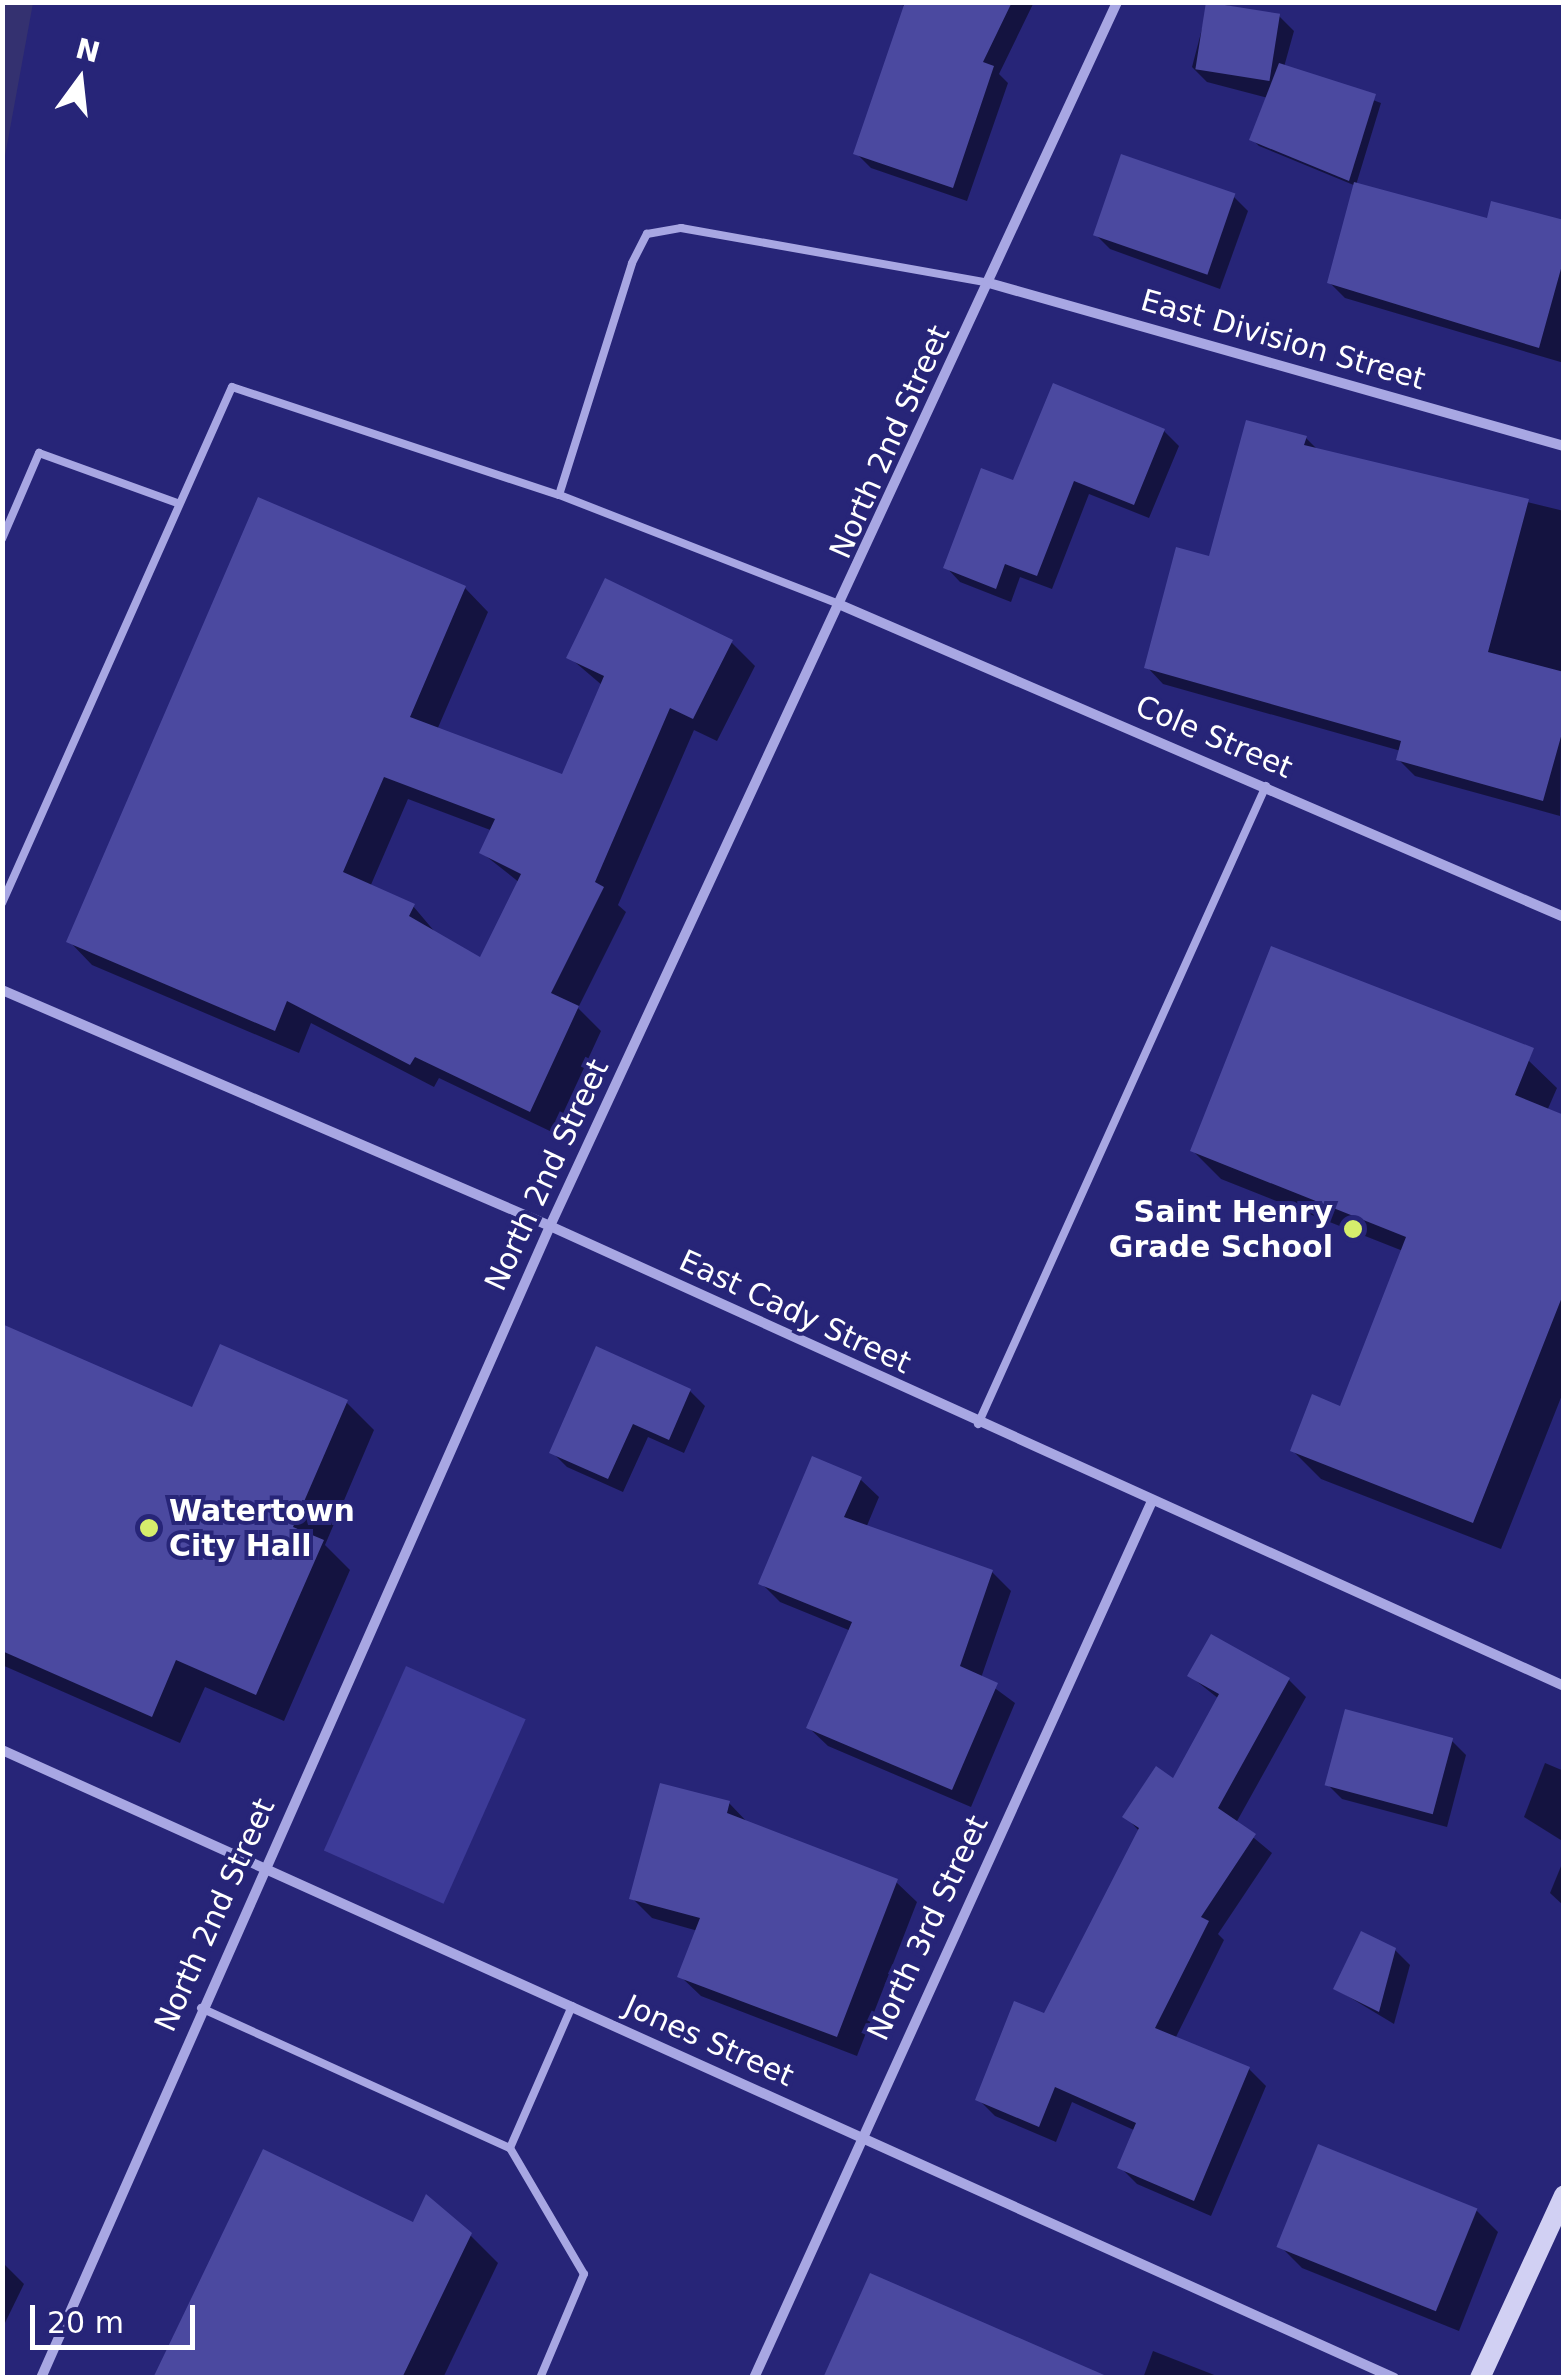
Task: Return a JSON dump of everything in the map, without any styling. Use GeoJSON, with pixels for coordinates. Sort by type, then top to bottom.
{"type":"FeatureCollection","features":[{"type":"Feature","properties":{"kind":"street","name":"North 2nd Street"},"geometry":{"type":"LineString","coordinates":[[41,2378],[262,1866],[550,1226],[843,606],[1117,2]]}},
{"type":"Feature","properties":{"kind":"street","name":"East Division Street"},"geometry":{"type":"LineString","coordinates":[[989,282],[1564,446]]}},
{"type":"Feature","properties":{"kind":"street","name":"Cole Street"},"geometry":{"type":"LineString","coordinates":[[843,606],[1564,917]]}},
{"type":"Feature","properties":{"kind":"street","name":"East Cady Street"},"geometry":{"type":"LineString","coordinates":[[2,990],[550,1226],[978,1424],[1564,1686]]}},
{"type":"Feature","properties":{"kind":"street","name":"North 3rd Street"},"geometry":{"type":"LineString","coordinates":[[754,2378],[859,2136],[1152,1501]]}},
{"type":"Feature","properties":{"kind":"street","name":"Jones Street"},"geometry":{"type":"LineString","coordinates":[[2,1750],[1394,2378]]}},
{"type":"Feature","properties":{"kind":"street"},"geometry":{"type":"LineString","coordinates":[[1480,2378],[1564,2195]]}},
{"type":"Feature","properties":{"kind":"lane"},"geometry":{"type":"LineString","coordinates":[[559,495],[647,234],[680,228],[989,282]]}},
{"type":"Feature","properties":{"kind":"lane"},"geometry":{"type":"LineString","coordinates":[[2,903],[176,503],[232,387],[559,495],[843,606]]}},
{"type":"Feature","properties":{"kind":"lane"},"geometry":{"type":"LineString","coordinates":[[2,539],[39,454],[176,503]]}},
{"type":"Feature","properties":{"kind":"lane"},"geometry":{"type":"LineString","coordinates":[[978,1424],[1266,786]]}},
{"type":"Feature","properties":{"kind":"lane"},"geometry":{"type":"LineString","coordinates":[[510,2148],[572,2006]]}},
{"type":"Feature","properties":{"kind":"lane"},"geometry":{"type":"LineString","coordinates":[[201,2008],[510,2148],[584,2274],[540,2378]]}},
{"type":"Feature","properties":{"kind":"shaded area"},"geometry":{"type":"Polygon","coordinates":[[[2,3],[33,3],[3,167],[2,3]]]}},
{"type":"Feature","properties":{"kind":"shaded area"},"geometry":{"type":"Polygon","coordinates":[[[406,1666],[526,1719],[444,1904],[324,1851],[406,1666]]]}},
{"type":"Feature","properties":{"kind":"building"},"geometry":{"type":"Polygon","coordinates":[[[905,2],[1012,2],[983,62],[994,66],[953,188],[853,154],[905,2]]]}},
{"type":"Feature","properties":{"kind":"building"},"geometry":{"type":"Polygon","coordinates":[[[1206,2],[1280,14],[1269,81],[1195,69],[1206,2]]]}},
{"type":"Feature","properties":{"kind":"building"},"geometry":{"type":"Polygon","coordinates":[[[1279,63],[1376,94],[1349,181],[1249,140],[1279,63]]]}},
{"type":"Feature","properties":{"kind":"building"},"geometry":{"type":"Polygon","coordinates":[[[1121,154],[1235,193],[1207,275],[1093,235],[1121,154]]]}},
{"type":"Feature","properties":{"kind":"building"},"geometry":{"type":"Polygon","coordinates":[[[1354,182],[1487,218],[1491,201],[1564,220],[1564,258],[1539,348],[1327,283],[1354,182]]]}},
{"type":"Feature","properties":{"kind":"building"},"geometry":{"type":"Polygon","coordinates":[[[1053,383],[1165,429],[1134,505],[1074,481],[1037,576],[1005,564],[996,589],[943,568],[981,468],[1013,480],[1053,383]]]}},
{"type":"Feature","properties":{"kind":"building"},"geometry":{"type":"Polygon","coordinates":[[[1246,420],[1307,436],[1304,445],[1529,499],[1488,652],[1564,672],[1564,726],[1543,801],[1396,760],[1401,741],[1144,668],[1176,547],[1209,556],[1246,420]]]}},
{"type":"Feature","properties":{"kind":"building"},"geometry":{"type":"Polygon","coordinates":[[[258,497],[466,586],[410,717],[562,774],[604,676],[566,658],[605,578],[733,640],[693,719],[670,708],[595,882],[604,887],[551,993],[579,1006],[530,1112],[415,1057],[410,1065],[287,1001],[275,1031],[66,942],[258,497]],[[384,777],[343,872],[415,904],[409,916],[480,957],[521,874],[479,853],[495,819],[384,777]]]}},
{"type":"Feature","properties":{"kind":"building"},"geometry":{"type":"Polygon","coordinates":[[[1271,946],[1534,1048],[1515,1095],[1564,1115],[1564,1292],[1473,1523],[1290,1451],[1312,1394],[1340,1406],[1406,1237],[1190,1151],[1271,946]]]}},
{"type":"Feature","properties":{"kind":"building","name":"Watertown City Hall"},"geometry":{"type":"Polygon","coordinates":[[[2,1324],[192,1407],[220,1344],[348,1400],[293,1527],[324,1540],[256,1695],[176,1660],[152,1717],[2,1651],[2,1324]]]}},
{"type":"Feature","properties":{"kind":"building"},"geometry":{"type":"Polygon","coordinates":[[[596,1346],[691,1389],[669,1440],[633,1424],[608,1479],[549,1453],[596,1346]]]}},
{"type":"Feature","properties":{"kind":"building"},"geometry":{"type":"Polygon","coordinates":[[[812,1456],[862,1477],[844,1517],[993,1570],[960,1666],[998,1683],[952,1790],[806,1728],[852,1622],[758,1584],[812,1456]]]}},
{"type":"Feature","properties":{"kind":"building"},"geometry":{"type":"Polygon","coordinates":[[[1211,1634],[1290,1678],[1218,1808],[1256,1834],[1201,1917],[1209,1921],[1155,2028],[1250,2067],[1194,2201],[1117,2168],[1136,2123],[1055,2087],[1039,2127],[975,2100],[1014,2001],[1044,2013],[1139,1828],[1122,1817],[1156,1766],[1173,1778],[1219,1694],[1187,1676],[1211,1634]]]}},
{"type":"Feature","properties":{"kind":"building"},"geometry":{"type":"Polygon","coordinates":[[[1345,1709],[1453,1738],[1433,1814],[1325,1785],[1345,1709]]]}},
{"type":"Feature","properties":{"kind":"building"},"geometry":{"type":"Polygon","coordinates":[[[660,1783],[730,1801],[727,1813],[898,1879],[837,2037],[677,1977],[700,1918],[629,1899],[660,1783]]]}},
{"type":"Feature","properties":{"kind":"building"},"geometry":{"type":"Polygon","coordinates":[[[1361,1931],[1396,1948],[1379,2012],[1333,1989],[1361,1931]]]}},
{"type":"Feature","properties":{"kind":"building"},"geometry":{"type":"Polygon","coordinates":[[[1318,2144],[1477,2208],[1436,2311],[1276,2247],[1318,2144]]]}},
{"type":"Feature","properties":{"kind":"building"},"geometry":{"type":"Polygon","coordinates":[[[263,2149],[413,2222],[426,2194],[472,2233],[402,2378],[153,2378],[263,2149]]]}},
{"type":"Feature","properties":{"kind":"building"},"geometry":{"type":"Polygon","coordinates":[[[870,2273],[1111,2378],[823,2378],[870,2273]]]}},
{"type":"Feature","properties":{"kind":"place","name":"Saint Henry Grade School"},"geometry":{"type":"Point","coordinates":[1353,1229]}},
{"type":"Feature","properties":{"kind":"place","name":"Watertown City Hall"},"geometry":{"type":"Point","coordinates":[149,1528]}}]}
